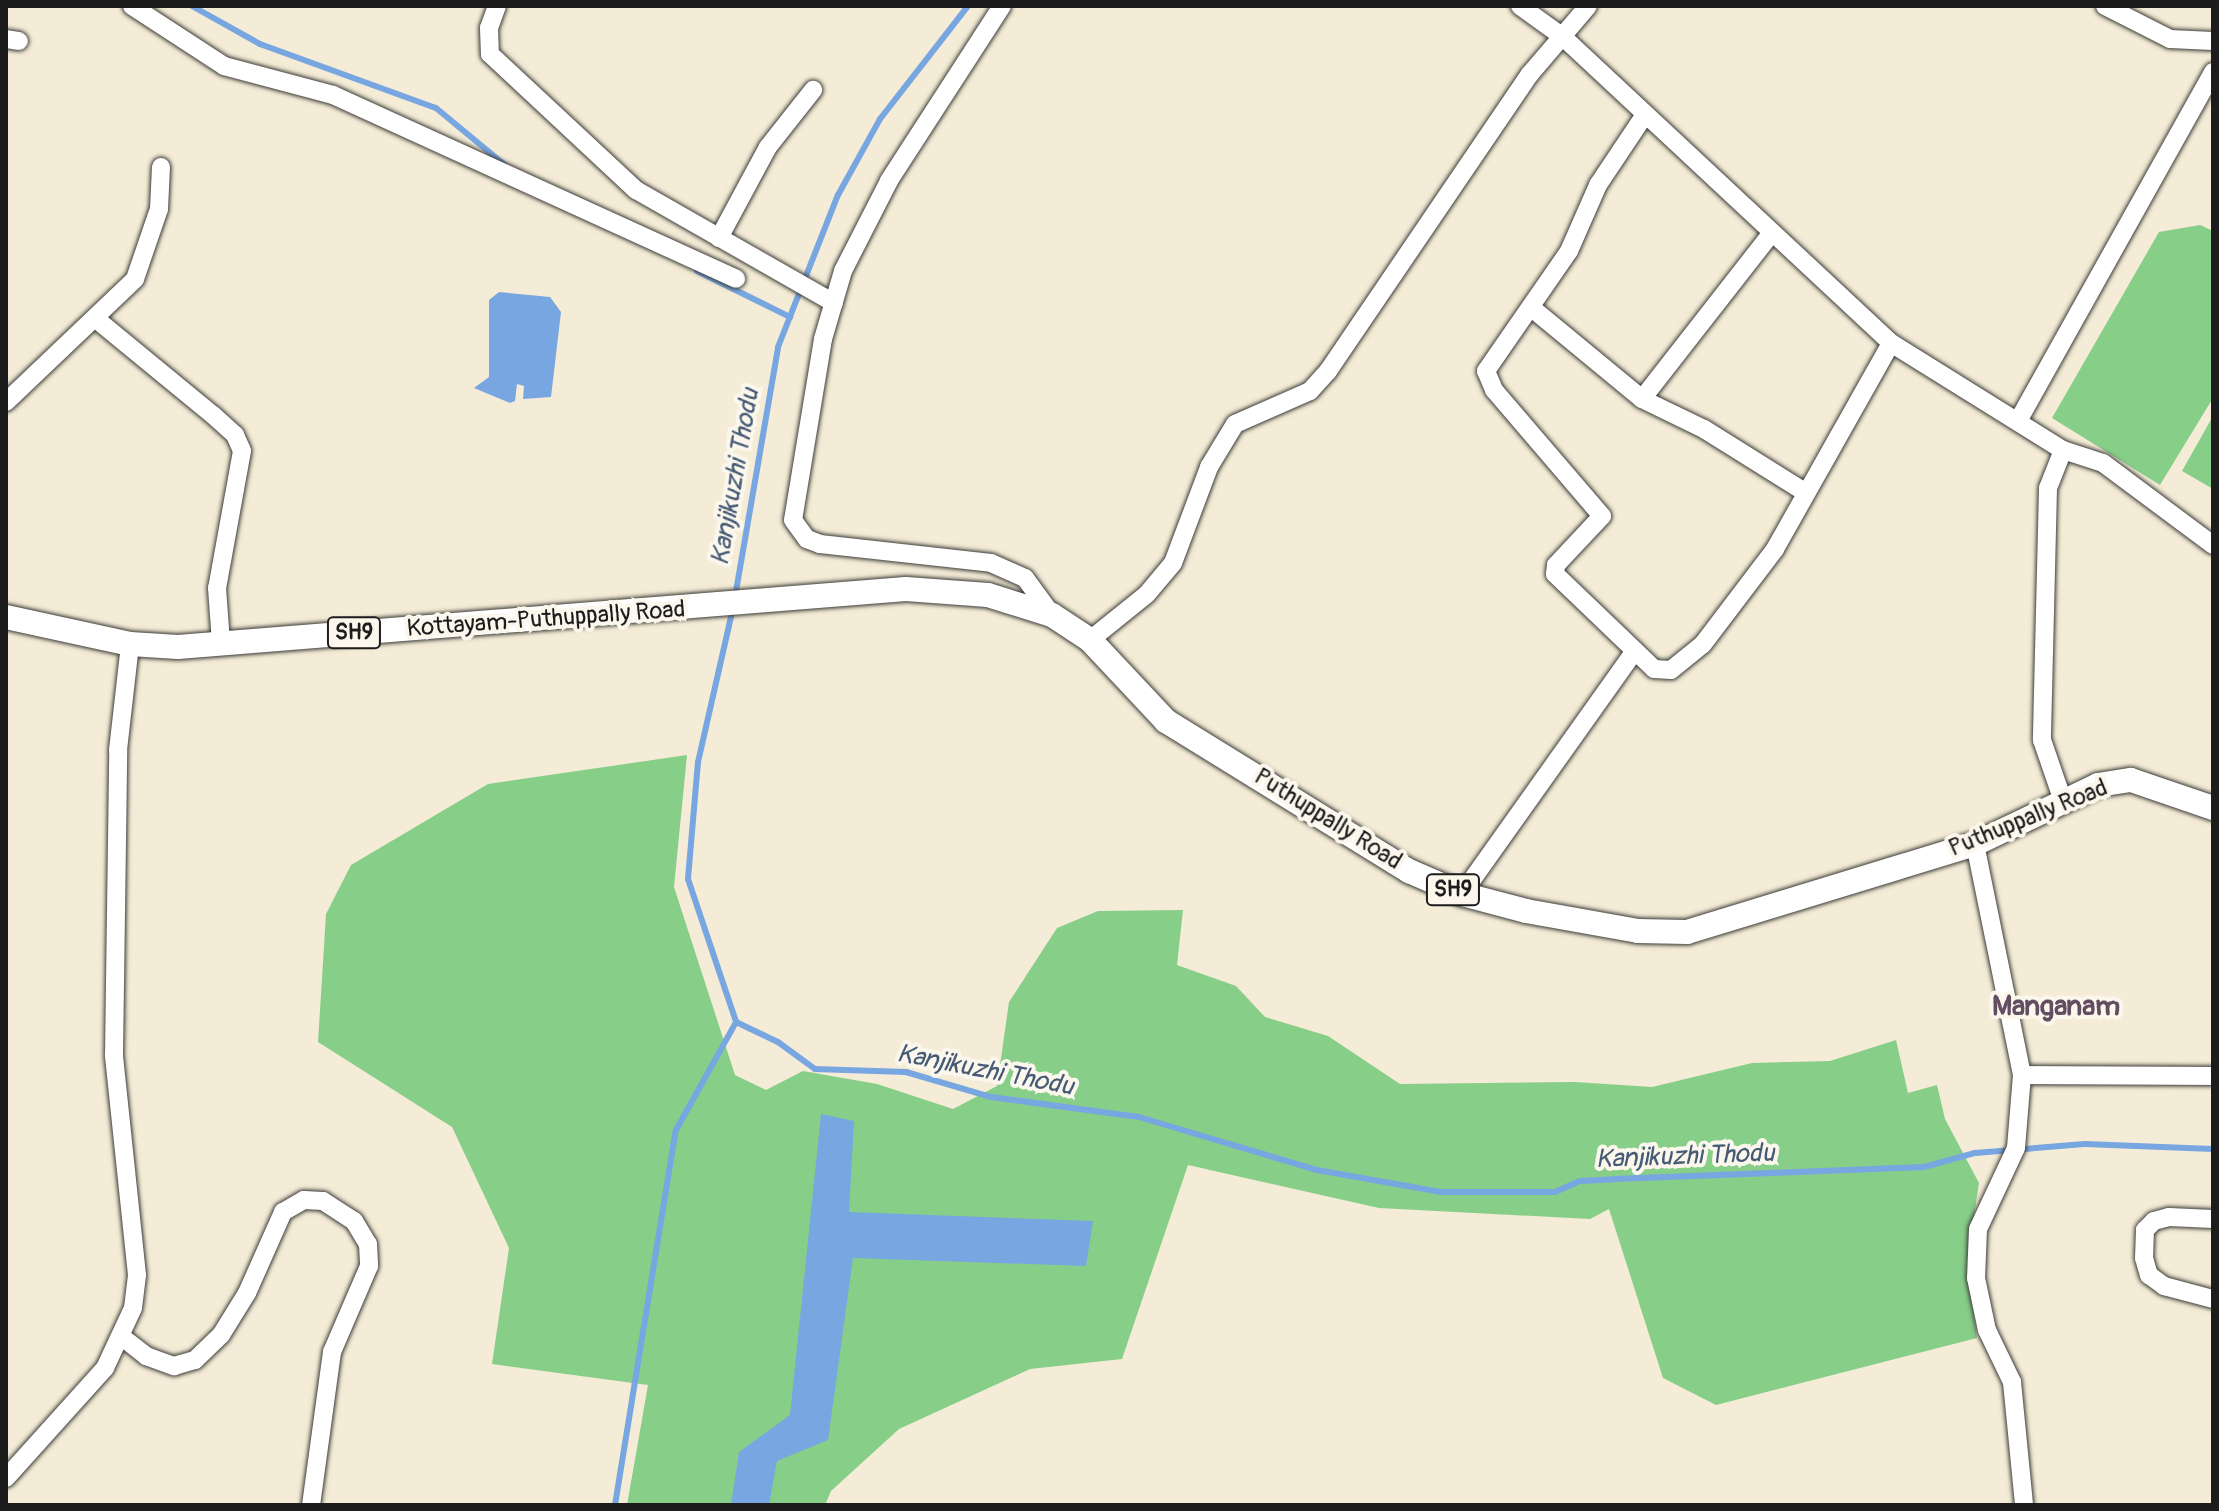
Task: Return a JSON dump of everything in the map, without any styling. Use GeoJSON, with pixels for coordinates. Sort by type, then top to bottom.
{"type":"FeatureCollection","features":[{"type":"Feature","properties":{"kind":"main road","name":"Puthuppally Road"},"geometry":{"type":"LineString","coordinates":[[705,608],[906,589],[988,595],[1052,615],[1090,640],[1166,721],[1409,871],[1462,894],[1589,923],[1687,932],[1975,844],[2098,785],[2131,780],[2213,808]]}},
{"type":"Feature","properties":{"kind":"main road","name":"Kottayam-Puthuppally Road"},"geometry":{"type":"LineString","coordinates":[[6,617],[130,644],[221,643],[705,608]]}},
{"type":"Feature","properties":{"kind":"street"},"geometry":{"type":"LineString","coordinates":[[132,6],[224,66],[333,95],[736,279]]}},
{"type":"Feature","properties":{"kind":"street"},"geometry":{"type":"LineString","coordinates":[[497,6],[489,28],[490,54],[636,190],[834,303]]}},
{"type":"Feature","properties":{"kind":"street"},"geometry":{"type":"LineString","coordinates":[[1002,6],[889,181],[843,271],[834,303],[795,506],[799,530],[820,544],[843,549],[991,563],[1025,578],[1052,615]]}},
{"type":"Feature","properties":{"kind":"street"},"geometry":{"type":"LineString","coordinates":[[1520,6],[1563,37],[1644,116],[1891,343],[2063,450],[2103,463],[2213,545]]}},
{"type":"Feature","properties":{"kind":"street"},"geometry":{"type":"LineString","coordinates":[[1090,640],[1140,600],[1173,563],[1209,467],[1235,424],[1310,391],[1328,371],[1530,74],[1588,6]]}},
{"type":"Feature","properties":{"kind":"street"},"geometry":{"type":"LineString","coordinates":[[2105,6],[2170,39],[2213,41]]}},
{"type":"Feature","properties":{"kind":"street"},"geometry":{"type":"LineString","coordinates":[[2018,421],[2213,72]]}},
{"type":"Feature","properties":{"kind":"street"},"geometry":{"type":"LineString","coordinates":[[719,238],[768,147],[813,90]]}},
{"type":"Feature","properties":{"kind":"street"},"geometry":{"type":"LineString","coordinates":[[1644,116],[1598,185],[1569,251],[1533,309],[1489,365],[1487,380],[1599,508],[1599,521],[1556,565],[1555,574],[1633,653],[1654,669],[1671,670],[1703,644],[1775,549],[1891,343]]}},
{"type":"Feature","properties":{"kind":"street"},"geometry":{"type":"LineString","coordinates":[[6,402],[37,367],[96,319],[135,279],[148,252],[159,209],[161,167]]}},
{"type":"Feature","properties":{"kind":"street"},"geometry":{"type":"LineString","coordinates":[[1642,399],[1771,234]]}},
{"type":"Feature","properties":{"kind":"street"},"geometry":{"type":"LineString","coordinates":[[1533,309],[1642,399],[1704,429],[1805,492]]}},
{"type":"Feature","properties":{"kind":"street"},"geometry":{"type":"LineString","coordinates":[[96,319],[213,415],[235,435],[242,451],[217,588],[221,643]]}},
{"type":"Feature","properties":{"kind":"street"},"geometry":{"type":"LineString","coordinates":[[2063,450],[2048,488],[2042,740],[2063,801]]}},
{"type":"Feature","properties":{"kind":"street"},"geometry":{"type":"LineString","coordinates":[[6,1478],[79,1400],[122,1337],[137,1275],[114,1055],[118,750],[130,644]]}},
{"type":"Feature","properties":{"kind":"street"},"geometry":{"type":"LineString","coordinates":[[1462,894],[1633,653]]}},
{"type":"Feature","properties":{"kind":"street"},"geometry":{"type":"LineString","coordinates":[[1975,844],[2022,1075],[2016,1148],[1988,1202],[1975,1249],[1987,1330],[2012,1382],[2024,1505]]}},
{"type":"Feature","properties":{"kind":"street"},"geometry":{"type":"LineString","coordinates":[[2022,1075],[2213,1076]]}},
{"type":"Feature","properties":{"kind":"street"},"geometry":{"type":"LineString","coordinates":[[122,1337],[146,1356],[174,1366],[195,1360],[221,1335],[247,1293],[283,1212],[304,1200],[323,1201],[354,1221],[368,1244],[369,1266],[332,1352],[311,1505]]}},
{"type":"Feature","properties":{"kind":"street"},"geometry":{"type":"LineString","coordinates":[[2213,1219],[2169,1217],[2154,1221],[2145,1230],[2144,1258],[2149,1275],[2164,1286],[2213,1299]]}},
{"type":"Feature","properties":{"kind":"green space"},"geometry":{"type":"Polygon","coordinates":[[[2200,225],[2213,231],[2213,398],[2160,485],[2052,418],[2159,232],[2200,225]]]}},
{"type":"Feature","properties":{"kind":"green space"},"geometry":{"type":"Polygon","coordinates":[[[2213,416],[2213,489],[2182,471],[2213,416]]]}},
{"type":"Feature","properties":{"kind":"green space"},"geometry":{"type":"Polygon","coordinates":[[[687,755],[674,887],[735,1075],[766,1090],[803,1071],[877,1084],[953,1109],[997,1086],[1009,1002],[1057,928],[1098,911],[1183,910],[1177,965],[1236,986],[1265,1017],[1328,1036],[1400,1084],[1575,1082],[1652,1087],[1752,1063],[1830,1061],[1896,1040],[1908,1093],[1937,1085],[1945,1119],[1979,1183],[1967,1261],[1977,1338],[1716,1405],[1663,1378],[1609,1209],[1590,1219],[1379,1208],[1188,1165],[1122,1359],[1030,1369],[899,1429],[831,1491],[825,1505],[627,1505],[648,1385],[492,1364],[509,1248],[452,1127],[318,1042],[326,914],[351,865],[488,784],[687,755]]]}},
{"type":"Feature","properties":{"kind":"water"},"geometry":{"type":"Polygon","coordinates":[[[499,292],[550,297],[561,312],[551,397],[523,399],[524,386],[517,384],[515,401],[510,403],[474,388],[489,377],[489,300],[499,292]]]}},
{"type":"Feature","properties":{"kind":"water"},"geometry":{"type":"Polygon","coordinates":[[[821,1114],[854,1121],[849,1212],[1093,1221],[1086,1266],[853,1258],[828,1440],[777,1461],[769,1505],[731,1505],[739,1452],[790,1415],[821,1114]]]}},
{"type":"Feature","properties":{"kind":"waterway"},"geometry":{"type":"LineString","coordinates":[[192,6],[260,44],[436,108],[505,165]]}},
{"type":"Feature","properties":{"kind":"waterway","name":"Kanjikuzhi Thodu"},"geometry":{"type":"LineString","coordinates":[[735,597],[778,347],[838,195],[880,119],[968,6]]}},
{"type":"Feature","properties":{"kind":"waterway"},"geometry":{"type":"LineString","coordinates":[[697,271],[790,317]]}},
{"type":"Feature","properties":{"kind":"waterway","name":"Kanjikuzhi Thodu"},"geometry":{"type":"LineString","coordinates":[[733,608],[698,762],[688,879],[736,1022],[778,1042],[815,1069],[906,1072],[991,1097],[1139,1117],[1317,1170],[1440,1192],[1555,1192],[1580,1181],[1924,1167],[1975,1153],[2085,1144],[2213,1149]]}},
{"type":"Feature","properties":{"kind":"waterway"},"geometry":{"type":"LineString","coordinates":[[615,1505],[676,1130],[736,1022]]}},
{"type":"Feature","properties":{"kind":"district","name":"Manganam"},"geometry":{"type":"Point","coordinates":[2056,1007]}}]}
